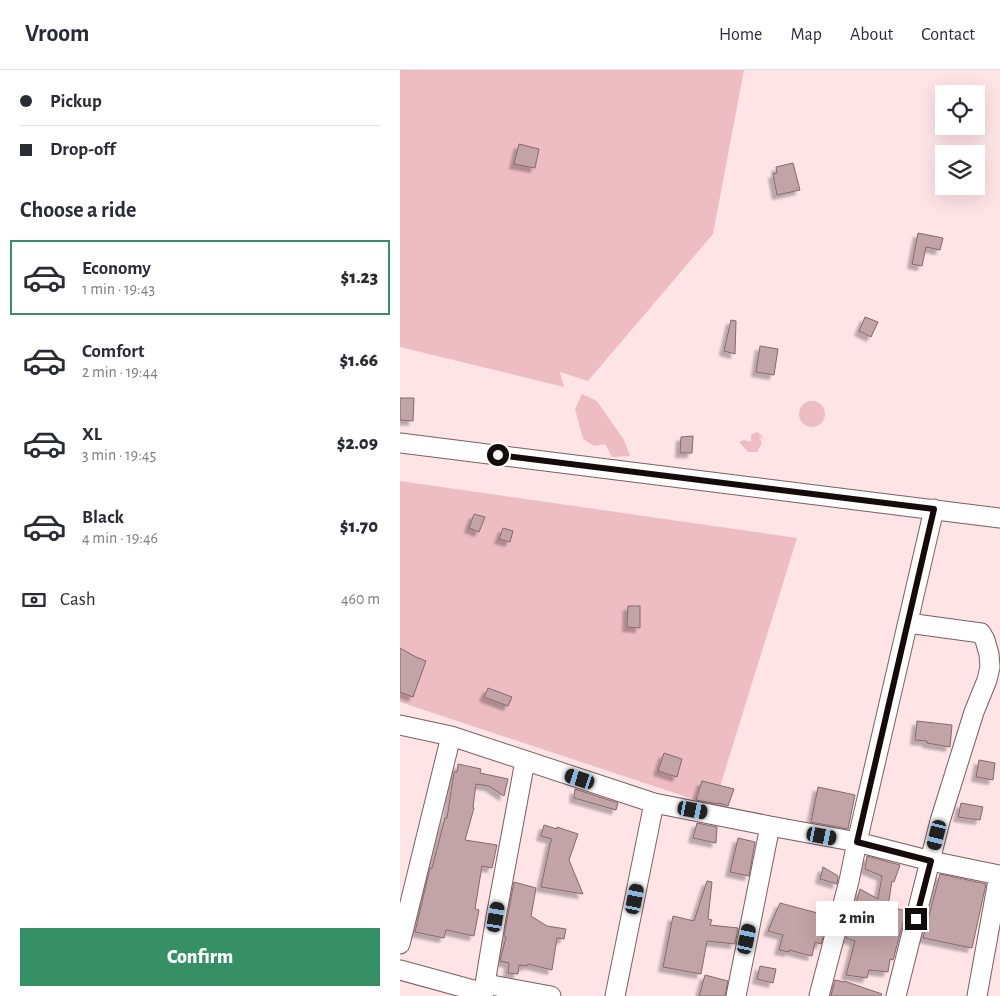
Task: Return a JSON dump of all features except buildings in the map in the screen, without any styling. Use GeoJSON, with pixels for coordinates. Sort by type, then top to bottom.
{"type":"FeatureCollection","features":[{"type":"Feature","properties":{"kind":"street"},"geometry":{"type":"LineString","coordinates":[[400,443],[1000,518]]}},
{"type":"Feature","properties":{"kind":"street"},"geometry":{"type":"LineString","coordinates":[[819,996],[850,881],[857,842],[934,509]]}},
{"type":"Feature","properties":{"kind":"street"},"geometry":{"type":"LineString","coordinates":[[896,996],[940,821],[974,712],[990,668],[989,654],[981,633],[908,623]]}},
{"type":"Feature","properties":{"kind":"street"},"geometry":{"type":"LineString","coordinates":[[400,725],[451,736],[654,803],[857,842],[931,861],[999,875],[977,996]]}},
{"type":"Feature","properties":{"kind":"street"},"geometry":{"type":"LineString","coordinates":[[400,944],[451,736]]}},
{"type":"Feature","properties":{"kind":"street"},"geometry":{"type":"LineString","coordinates":[[484,991],[525,761]]}},
{"type":"Feature","properties":{"kind":"street"},"geometry":{"type":"LineString","coordinates":[[615,996],[654,803]]}},
{"type":"Feature","properties":{"kind":"street"},"geometry":{"type":"LineString","coordinates":[[736,996],[770,826]]}},
{"type":"Feature","properties":{"kind":"street"},"geometry":{"type":"LineString","coordinates":[[400,970],[484,991],[551,996]]}},
{"type":"Feature","properties":{"kind":"shaded area"},"geometry":{"type":"Polygon","coordinates":[[[400,70],[744,70],[713,234],[588,381],[560,372],[564,387],[400,347],[400,70]]]}},
{"type":"Feature","properties":{"kind":"shaded area"},"geometry":{"type":"Polygon","coordinates":[[[582,394],[597,401],[624,440],[630,456],[612,457],[605,444],[594,446],[583,439],[575,409],[582,394]]]}},
{"type":"Feature","properties":{"kind":"shaded area"},"geometry":{"type":"Polygon","coordinates":[[[812,401],[821,405],[825,414],[821,423],[812,427],[803,423],[799,414],[803,405],[812,401]]]}},
{"type":"Feature","properties":{"kind":"shaded area"},"geometry":{"type":"Polygon","coordinates":[[[757,432],[764,440],[759,436],[762,443],[757,452],[748,452],[739,442],[744,440],[751,442],[751,435],[757,432]]]}},
{"type":"Feature","properties":{"kind":"shaded area"},"geometry":{"type":"Polygon","coordinates":[[[400,481],[797,538],[714,806],[400,702],[400,481]]]}},
{"type":"Feature","properties":{"kind":"route"},"geometry":{"type":"LineString","coordinates":[[498,455],[934,509],[857,842],[931,861],[916,919]]}}]}
